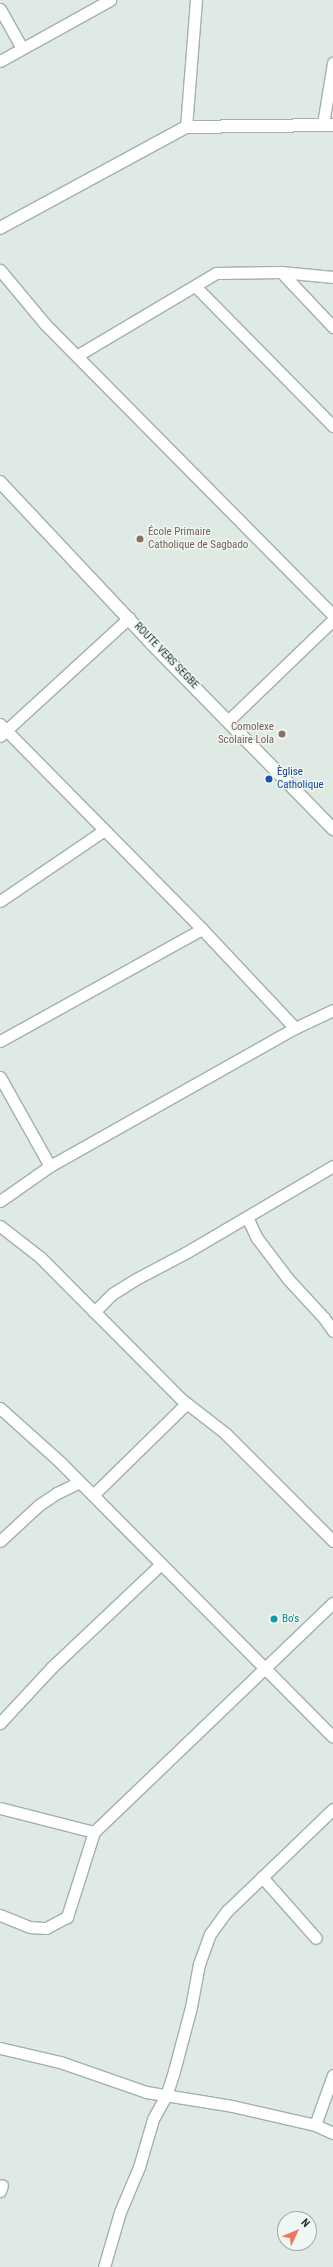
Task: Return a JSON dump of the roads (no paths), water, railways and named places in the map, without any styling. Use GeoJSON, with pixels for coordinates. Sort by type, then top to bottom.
{"type":"FeatureCollection","features":[{"type":"Feature","properties":{"kind":"main road"},"geometry":{"type":"LineString","coordinates":[[0,228],[186,127],[328,124]]}},
{"type":"Feature","properties":{"kind":"main road","name":"ROUTE VERS SEGBE"},"geometry":{"type":"LineString","coordinates":[[0,482],[333,829]]}},
{"type":"Feature","properties":{"kind":"street"},"geometry":{"type":"LineString","coordinates":[[0,61],[110,0]]}},
{"type":"Feature","properties":{"kind":"street"},"geometry":{"type":"LineString","coordinates":[[186,127],[196,0]]}},
{"type":"Feature","properties":{"kind":"street"},"geometry":{"type":"LineString","coordinates":[[0,9],[22,48]]}},
{"type":"Feature","properties":{"kind":"street"},"geometry":{"type":"LineString","coordinates":[[328,124],[333,63]]}},
{"type":"Feature","properties":{"kind":"street"},"geometry":{"type":"LineString","coordinates":[[0,270],[45,324],[78,355],[333,615]]}},
{"type":"Feature","properties":{"kind":"street"},"geometry":{"type":"LineString","coordinates":[[78,355],[216,273],[281,272],[333,277]]}},
{"type":"Feature","properties":{"kind":"street"},"geometry":{"type":"LineString","coordinates":[[281,272],[333,327]]}},
{"type":"Feature","properties":{"kind":"street"},"geometry":{"type":"LineString","coordinates":[[195,286],[333,426]]}},
{"type":"Feature","properties":{"kind":"street"},"geometry":{"type":"LineString","coordinates":[[129,618],[2,731],[202,929],[295,1028]]}},
{"type":"Feature","properties":{"kind":"street"},"geometry":{"type":"LineString","coordinates":[[229,720],[333,620]]}},
{"type":"Feature","properties":{"kind":"street"},"geometry":{"type":"LineString","coordinates":[[0,901],[103,831]]}},
{"type":"Feature","properties":{"kind":"street"},"geometry":{"type":"LineString","coordinates":[[0,1041],[202,929]]}},
{"type":"Feature","properties":{"kind":"street"},"geometry":{"type":"LineString","coordinates":[[0,1201],[50,1166],[295,1028],[333,1010]]}},
{"type":"Feature","properties":{"kind":"street"},"geometry":{"type":"LineString","coordinates":[[0,1077],[50,1166]]}},
{"type":"Feature","properties":{"kind":"street"},"geometry":{"type":"LineString","coordinates":[[94,1312],[112,1294],[136,1279],[247,1217],[333,1166]]}},
{"type":"Feature","properties":{"kind":"street"},"geometry":{"type":"LineString","coordinates":[[247,1217],[257,1238],[288,1279],[324,1318],[333,1331]]}},
{"type":"Feature","properties":{"kind":"street"},"geometry":{"type":"LineString","coordinates":[[0,1226],[40,1257],[186,1404],[225,1432],[333,1541]]}},
{"type":"Feature","properties":{"kind":"street"},"geometry":{"type":"LineString","coordinates":[[93,1495],[186,1404]]}},
{"type":"Feature","properties":{"kind":"street"},"geometry":{"type":"LineString","coordinates":[[0,1408],[80,1482],[333,1737]]}},
{"type":"Feature","properties":{"kind":"street"},"geometry":{"type":"LineString","coordinates":[[0,1541],[39,1505],[56,1493],[80,1482]]}},
{"type":"Feature","properties":{"kind":"street"},"geometry":{"type":"LineString","coordinates":[[0,1723],[52,1667],[161,1564]]}},
{"type":"Feature","properties":{"kind":"street"},"geometry":{"type":"LineString","coordinates":[[0,1915],[30,1927],[46,1928],[67,1917],[94,1832],[333,1603]]}},
{"type":"Feature","properties":{"kind":"street"},"geometry":{"type":"LineString","coordinates":[[0,1808],[94,1832]]}},
{"type":"Feature","properties":{"kind":"street"},"geometry":{"type":"LineString","coordinates":[[104,2267],[113,2231],[139,2167],[153,2119],[166,2096],[190,2013],[204,1948],[223,1915],[333,1809]]}},
{"type":"Feature","properties":{"kind":"street"},"geometry":{"type":"LineString","coordinates":[[262,1877],[316,1938]]}},
{"type":"Feature","properties":{"kind":"street"},"geometry":{"type":"LineString","coordinates":[[0,2048],[60,2062],[105,2079],[166,2096],[232,2106],[315,2125],[333,2132]]}},
{"type":"Feature","properties":{"kind":"street"},"geometry":{"type":"LineString","coordinates":[[315,2125],[333,2075]]}},
{"type":"Feature","properties":{"kind":"place","name":"École Primaire Catholique de Sagbado"},"geometry":{"type":"Point","coordinates":[140,539]}},
{"type":"Feature","properties":{"kind":"place","name":"Comolexe Scolaire Lola"},"geometry":{"type":"Point","coordinates":[282,734]}},
{"type":"Feature","properties":{"kind":"place","name":"Èglise Catholique"},"geometry":{"type":"Point","coordinates":[269,779]}},
{"type":"Feature","properties":{"kind":"place","name":"Bo's"},"geometry":{"type":"Point","coordinates":[274,1619]}}]}
